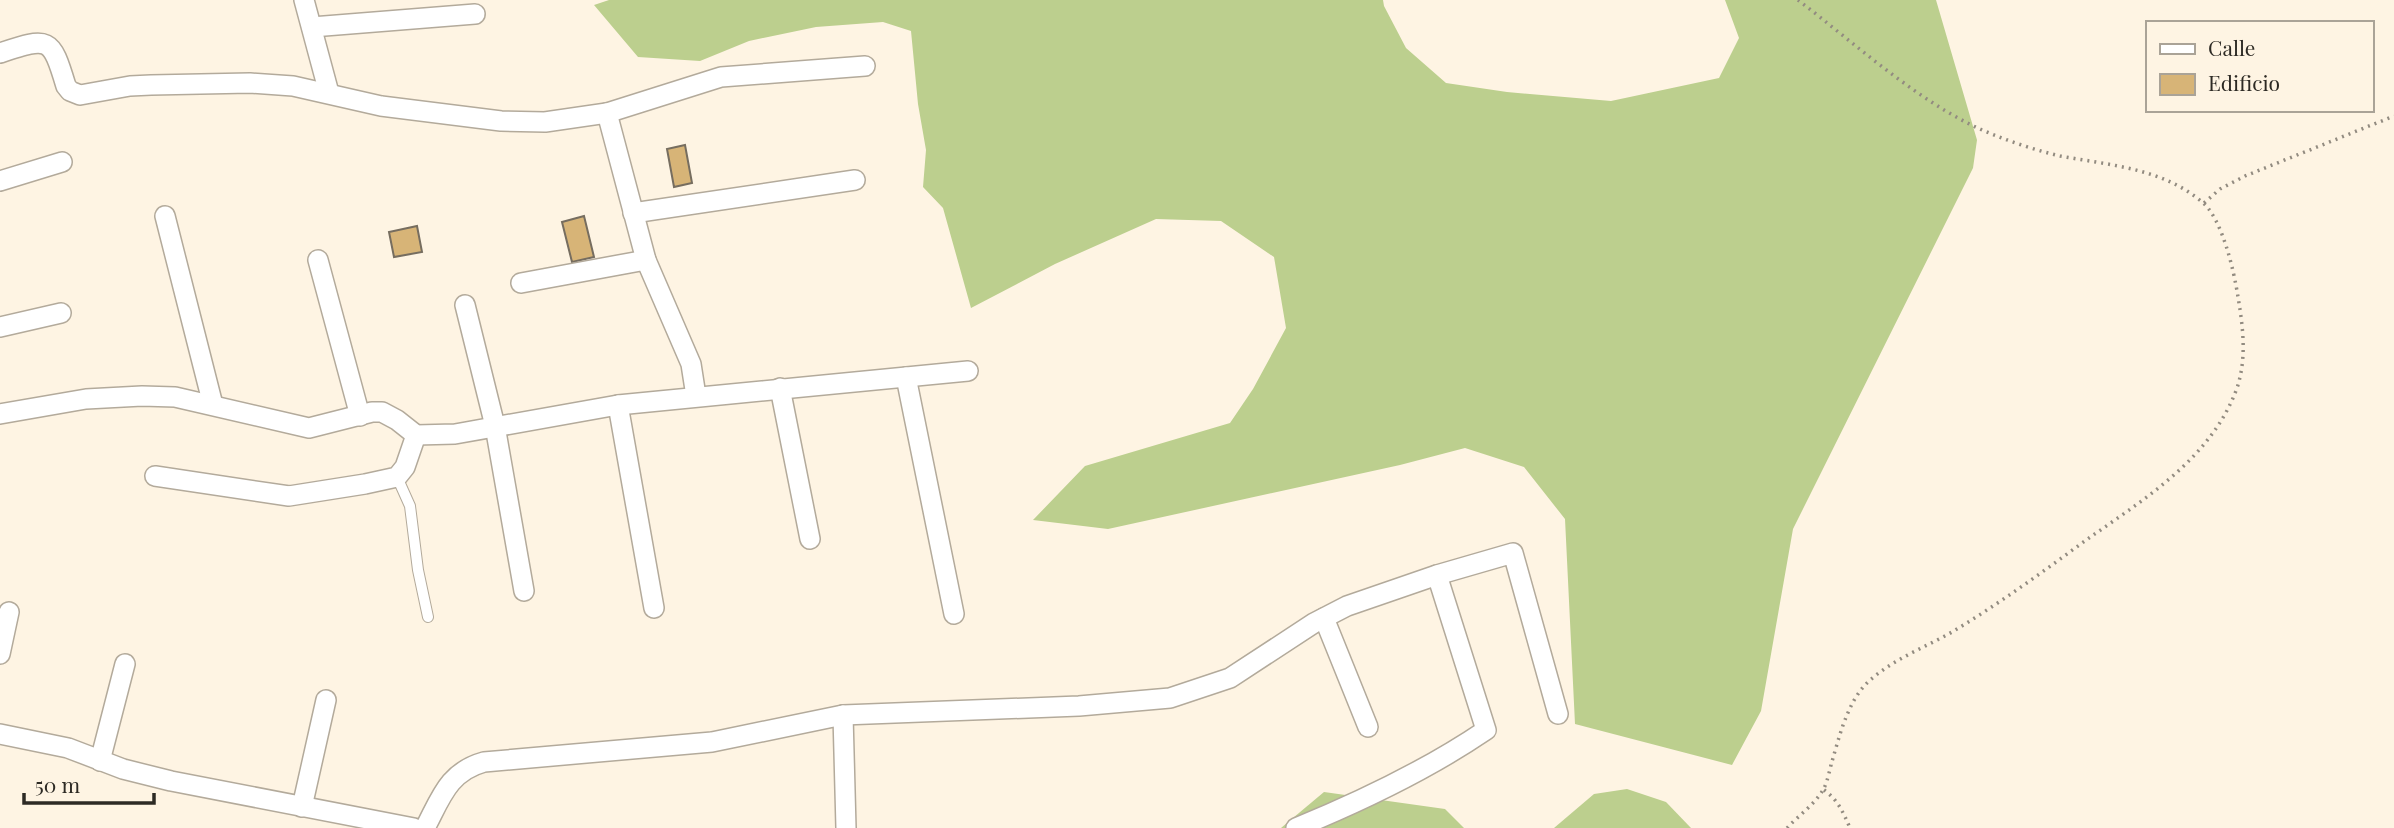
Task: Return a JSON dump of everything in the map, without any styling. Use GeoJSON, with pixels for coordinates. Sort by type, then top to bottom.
{"type":"FeatureCollection","features":[{"type":"Feature","properties":{"kind":"street"},"geometry":{"type":"LineString","coordinates":[[304,0],[329,93]]}},
{"type":"Feature","properties":{"kind":"street"},"geometry":{"type":"LineString","coordinates":[[312,27],[475,13]]}},
{"type":"Feature","properties":{"kind":"street"},"geometry":{"type":"LineString","coordinates":[[0,53],[32,42],[47,44],[55,52],[69,91],[80,95],[130,86],[250,83],[293,86],[381,106],[501,121],[545,122],[607,113],[721,78],[865,66]]}},
{"type":"Feature","properties":{"kind":"street"},"geometry":{"type":"LineString","coordinates":[[607,113],[646,260],[691,364],[696,396]]}},
{"type":"Feature","properties":{"kind":"street"},"geometry":{"type":"LineString","coordinates":[[0,181],[62,162]]}},
{"type":"Feature","properties":{"kind":"street"},"geometry":{"type":"LineString","coordinates":[[634,214],[855,180]]}},
{"type":"Feature","properties":{"kind":"street"},"geometry":{"type":"LineString","coordinates":[[165,216],[214,405]]}},
{"type":"Feature","properties":{"kind":"street"},"geometry":{"type":"LineString","coordinates":[[318,260],[360,416]]}},
{"type":"Feature","properties":{"kind":"street"},"geometry":{"type":"LineString","coordinates":[[521,283],[646,260]]}},
{"type":"Feature","properties":{"kind":"street"},"geometry":{"type":"LineString","coordinates":[[465,305],[495,426],[524,591]]}},
{"type":"Feature","properties":{"kind":"street"},"geometry":{"type":"LineString","coordinates":[[0,327],[61,313]]}},
{"type":"Feature","properties":{"kind":"street"},"geometry":{"type":"LineString","coordinates":[[0,414],[86,399],[175,397],[309,428],[372,412],[382,412],[416,435],[456,434],[618,405],[968,371]]}},
{"type":"Feature","properties":{"kind":"street"},"geometry":{"type":"LineString","coordinates":[[906,377],[954,614]]}},
{"type":"Feature","properties":{"kind":"street"},"geometry":{"type":"LineString","coordinates":[[780,388],[810,539]]}},
{"type":"Feature","properties":{"kind":"street"},"geometry":{"type":"LineString","coordinates":[[618,405],[654,608]]}},
{"type":"Feature","properties":{"kind":"street"},"geometry":{"type":"LineString","coordinates":[[155,476],[289,496],[397,477],[405,467],[416,435]]}},
{"type":"Feature","properties":{"kind":"street"},"geometry":{"type":"LineString","coordinates":[[425,828],[450,781],[464,769],[484,762],[712,743],[844,715],[1079,706],[1170,698],[1230,678],[1324,618],[1348,606],[1437,575],[1513,553],[1559,714]]}},
{"type":"Feature","properties":{"kind":"street"},"geometry":{"type":"LineString","coordinates":[[1296,828],[1396,783],[1458,749],[1486,730],[1437,575]]}},
{"type":"Feature","properties":{"kind":"street"},"geometry":{"type":"LineString","coordinates":[[0,654],[9,612]]}},
{"type":"Feature","properties":{"kind":"street"},"geometry":{"type":"LineString","coordinates":[[1324,618],[1368,727]]}},
{"type":"Feature","properties":{"kind":"street"},"geometry":{"type":"LineString","coordinates":[[100,761],[125,664]]}},
{"type":"Feature","properties":{"kind":"street"},"geometry":{"type":"LineString","coordinates":[[302,807],[326,699]]}},
{"type":"Feature","properties":{"kind":"street"},"geometry":{"type":"LineString","coordinates":[[844,715],[846,828]]}},
{"type":"Feature","properties":{"kind":"street"},"geometry":{"type":"LineString","coordinates":[[0,734],[68,748],[100,761],[171,781],[414,828]]}},
{"type":"Feature","properties":{"kind":"lane"},"geometry":{"type":"LineString","coordinates":[[397,477],[410,506],[418,570],[428,617]]}},
{"type":"Feature","properties":{"kind":"path"},"geometry":{"type":"LineString","coordinates":[[1787,828],[1824,789],[1841,732],[1854,703],[1867,683],[1907,654],[1950,633],[2000,601],[2167,481],[2200,449],[2221,419],[2236,389],[2243,364],[2243,327],[2236,280],[2213,215],[2204,203],[2183,188],[2158,176],[2118,165],[2056,155],[1994,135],[1930,102],[1798,0]]}},
{"type":"Feature","properties":{"kind":"path"},"geometry":{"type":"LineString","coordinates":[[2204,203],[2220,189],[2245,176],[2394,116]]}},
{"type":"Feature","properties":{"kind":"path"},"geometry":{"type":"LineString","coordinates":[[1824,789],[1840,806],[1850,828]]}},
{"type":"Feature","properties":{"kind":"green space"},"geometry":{"type":"Polygon","coordinates":[[[609,0],[1383,0],[1406,48],[1446,83],[1507,92],[1611,101],[1719,78],[1739,38],[1725,0],[1936,0],[1977,140],[1973,168],[1793,529],[1761,711],[1732,765],[1575,724],[1565,519],[1524,467],[1465,448],[1400,465],[1108,529],[1033,520],[1085,466],[1230,423],[1253,389],[1286,328],[1274,257],[1221,221],[1156,219],[1055,264],[971,308],[943,208],[923,187],[926,150],[918,104],[911,31],[883,22],[816,27],[749,41],[700,61],[638,57],[594,5],[609,0]]]}},
{"type":"Feature","properties":{"kind":"green space"},"geometry":{"type":"Polygon","coordinates":[[[1627,789],[1666,802],[1691,828],[1554,828],[1594,794],[1627,789]]]}},
{"type":"Feature","properties":{"kind":"green space"},"geometry":{"type":"Polygon","coordinates":[[[1324,792],[1445,809],[1464,828],[1281,828],[1324,792]]]}},
{"type":"Feature","properties":{"kind":"building"},"geometry":{"type":"Polygon","coordinates":[[[685,145],[692,183],[674,187],[667,149],[685,145]]]}},
{"type":"Feature","properties":{"kind":"building"},"geometry":{"type":"Polygon","coordinates":[[[584,216],[594,257],[572,262],[562,222],[584,216]]]}},
{"type":"Feature","properties":{"kind":"building"},"geometry":{"type":"Polygon","coordinates":[[[417,226],[422,252],[394,257],[389,232],[417,226]]]}}]}
